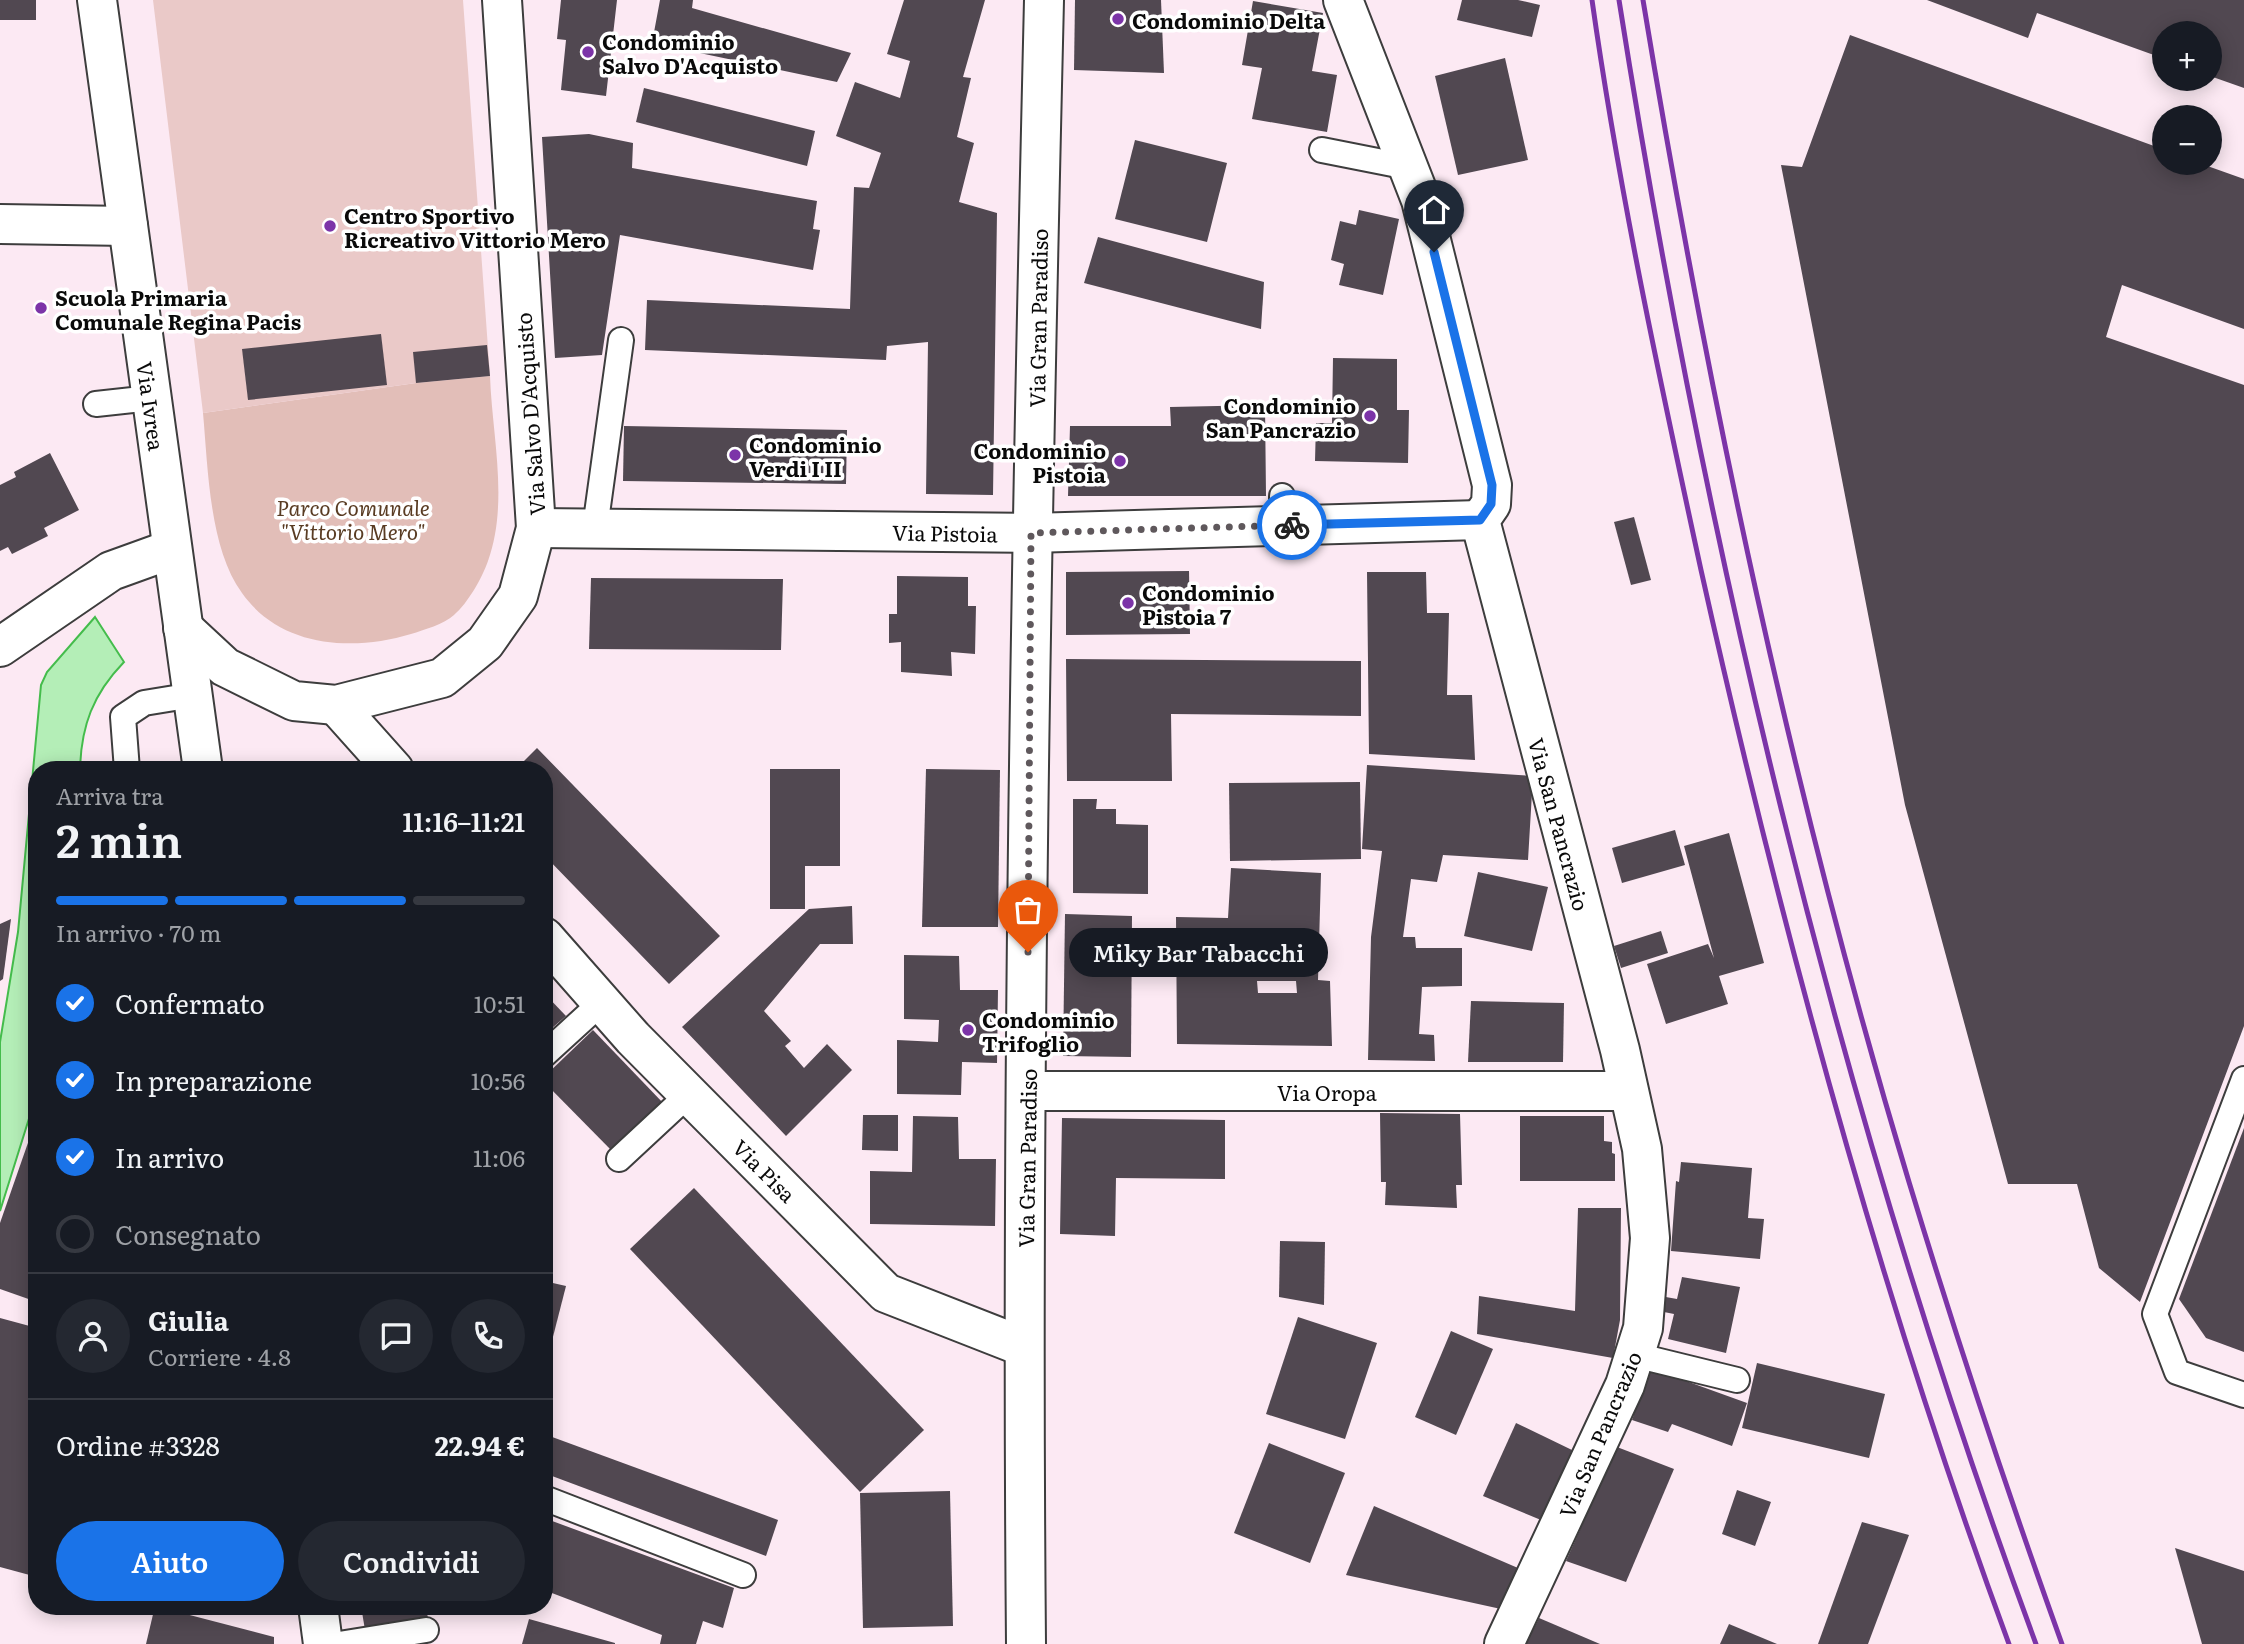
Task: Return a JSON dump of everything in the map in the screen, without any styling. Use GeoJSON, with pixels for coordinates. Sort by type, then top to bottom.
{"type":"FeatureCollection","features":[{"type":"Feature","properties":{"kind":"street","name":"Via Ivrea"},"geometry":{"type":"LineString","coordinates":[[97,0],[201,761]]}},
{"type":"Feature","properties":{"kind":"street","name":"Via Salvo D'Acquisto"},"geometry":{"type":"LineString","coordinates":[[183,628],[225,667],[293,701],[336,705],[442,678],[485,643],[518,596],[536,528],[502,0]]}},
{"type":"Feature","properties":{"kind":"street","name":"Via Gran Paradiso"},"geometry":{"type":"LineString","coordinates":[[1026,1644],[1024,1347],[1031,533],[1044,0]]}},
{"type":"Feature","properties":{"kind":"street"},"geometry":{"type":"LineString","coordinates":[[1343,0],[1421,200],[1492,485],[1491,504],[1480,520]]}},
{"type":"Feature","properties":{"kind":"street"},"geometry":{"type":"LineString","coordinates":[[0,224],[128,226]]}},
{"type":"Feature","properties":{"kind":"street","name":"Via Pistoia"},"geometry":{"type":"LineString","coordinates":[[536,528],[1031,533],[1282,511],[1480,520]]}},
{"type":"Feature","properties":{"kind":"street","name":"Via San Pancrazio"},"geometry":{"type":"LineString","coordinates":[[1480,520],[1642,1149],[1650,1238],[1643,1328],[1625,1385],[1504,1644]]}},
{"type":"Feature","properties":{"kind":"street"},"geometry":{"type":"LineString","coordinates":[[0,647],[111,571],[172,549]]}},
{"type":"Feature","properties":{"kind":"street"},"geometry":{"type":"LineString","coordinates":[[336,705],[386,761]]}},
{"type":"Feature","properties":{"kind":"street","name":"Via Pisa"},"geometry":{"type":"LineString","coordinates":[[553,947],[689,1094],[886,1293],[1024,1347]]}},
{"type":"Feature","properties":{"kind":"street","name":"Via Oropa"},"geometry":{"type":"LineString","coordinates":[[1027,1091],[1628,1091]]}},
{"type":"Feature","properties":{"kind":"street"},"geometry":{"type":"LineString","coordinates":[[319,1615],[323,1644]]}},
{"type":"Feature","properties":{"kind":"lane"},"geometry":{"type":"LineString","coordinates":[[1322,150],[1408,167]]}},
{"type":"Feature","properties":{"kind":"lane"},"geometry":{"type":"LineString","coordinates":[[595,528],[621,340]]}},
{"type":"Feature","properties":{"kind":"lane"},"geometry":{"type":"LineString","coordinates":[[96,404],[151,398]]}},
{"type":"Feature","properties":{"kind":"lane"},"geometry":{"type":"LineString","coordinates":[[126,761],[123,717],[144,703],[192,695]]}},
{"type":"Feature","properties":{"kind":"lane"},"geometry":{"type":"LineString","coordinates":[[553,1047],[602,1002]]}},
{"type":"Feature","properties":{"kind":"lane"},"geometry":{"type":"LineString","coordinates":[[2244,1079],[2155,1314],[2177,1372],[2244,1395]]}},
{"type":"Feature","properties":{"kind":"lane"},"geometry":{"type":"LineString","coordinates":[[619,1159],[689,1094]]}},
{"type":"Feature","properties":{"kind":"lane"},"geometry":{"type":"LineString","coordinates":[[1634,1355],[1737,1380]]}},
{"type":"Feature","properties":{"kind":"lane"},"geometry":{"type":"LineString","coordinates":[[553,1501],[743,1575]]}},
{"type":"Feature","properties":{"kind":"lane"},"geometry":{"type":"LineString","coordinates":[[339,1644],[426,1630]]}},
{"type":"Feature","properties":{"kind":"green space","name":"Parco Comunale \"Vittorio Mero\""},"geometry":{"type":"Polygon","coordinates":[[[490,376],[498,469],[494,539],[485,568],[474,590],[459,610],[434,626],[388,640],[365,643],[319,640],[297,634],[276,625],[258,611],[231,575],[216,531],[203,413],[416,383],[490,376]]]}},
{"type":"Feature","properties":{"kind":"shaded area","name":"Centro Sportivo Ricreativo Vittorio Mero"},"geometry":{"type":"Polygon","coordinates":[[[153,0],[463,0],[490,376],[416,383],[203,413],[153,0]]]}},
{"type":"Feature","properties":{"kind":"shaded area"},"geometry":{"type":"Polygon","coordinates":[[[95,617],[124,662],[104,686],[91,712],[83,739],[81,761],[34,761],[41,685],[47,672],[95,617]]]}},
{"type":"Feature","properties":{"kind":"shaded area"},"geometry":{"type":"Polygon","coordinates":[[[28,825],[28,1122],[0,1211],[0,1042],[18,932],[28,825]]]}},
{"type":"Feature","properties":{"kind":"building"},"geometry":{"type":"Polygon","coordinates":[[[0,0],[36,0],[36,20],[0,20],[0,0]]]}},
{"type":"Feature","properties":{"kind":"building","name":"Condominio Salvo D'Acquisto"},"geometry":{"type":"Polygon","coordinates":[[[561,0],[617,0],[606,96],[561,90],[566,40],[557,39],[561,0]]]}},
{"type":"Feature","properties":{"kind":"building"},"geometry":{"type":"Polygon","coordinates":[[[660,0],[693,0],[692,8],[851,53],[837,82],[652,43],[660,0]]]}},
{"type":"Feature","properties":{"kind":"building"},"geometry":{"type":"Polygon","coordinates":[[[904,0],[985,0],[963,77],[971,78],[957,137],[974,143],[959,202],[997,213],[993,495],[926,494],[928,342],[887,346],[886,360],[645,350],[647,300],[850,309],[854,187],[869,188],[881,153],[836,136],[855,82],[900,98],[910,61],[887,54],[904,0]]]}},
{"type":"Feature","properties":{"kind":"building","name":"Condominio Delta"},"geometry":{"type":"Polygon","coordinates":[[[1075,0],[1161,0],[1164,73],[1074,70],[1075,0]]]}},
{"type":"Feature","properties":{"kind":"building"},"geometry":{"type":"Polygon","coordinates":[[[1462,0],[1518,0],[1540,5],[1532,37],[1457,20],[1462,0]]]}},
{"type":"Feature","properties":{"kind":"building"},"geometry":{"type":"Polygon","coordinates":[[[1927,0],[2244,0],[2244,88],[2222,80],[2222,21],[2152,21],[2152,54],[2037,13],[2028,38],[1927,0]]]}},
{"type":"Feature","properties":{"kind":"building"},"geometry":{"type":"Polygon","coordinates":[[[1253,1],[1323,13],[1312,71],[1337,75],[1327,132],[1252,119],[1262,68],[1242,65],[1253,1]]]}},
{"type":"Feature","properties":{"kind":"building"},"geometry":{"type":"Polygon","coordinates":[[[1850,35],[2152,145],[2152,175],[2222,175],[2222,171],[2244,179],[2244,329],[2122,285],[2106,337],[2244,385],[2244,1026],[2140,1302],[2099,1268],[2077,1184],[2008,1184],[1905,805],[1781,165],[1802,167],[1850,35]]]}},
{"type":"Feature","properties":{"kind":"building"},"geometry":{"type":"Polygon","coordinates":[[[1505,58],[1528,160],[1458,175],[1435,76],[1505,58]]]}},
{"type":"Feature","properties":{"kind":"building"},"geometry":{"type":"Polygon","coordinates":[[[644,88],[815,131],[807,166],[636,122],[644,88]]]}},
{"type":"Feature","properties":{"kind":"building"},"geometry":{"type":"Polygon","coordinates":[[[589,134],[633,143],[632,168],[817,201],[813,229],[820,230],[813,270],[620,235],[602,355],[555,358],[542,137],[589,134]]]}},
{"type":"Feature","properties":{"kind":"building"},"geometry":{"type":"Polygon","coordinates":[[[1135,140],[1227,163],[1207,242],[1115,219],[1135,140]]]}},
{"type":"Feature","properties":{"kind":"building"},"geometry":{"type":"Polygon","coordinates":[[[1359,210],[1399,219],[1383,295],[1339,285],[1344,264],[1331,260],[1340,221],[1356,225],[1359,210]]]}},
{"type":"Feature","properties":{"kind":"building"},"geometry":{"type":"Polygon","coordinates":[[[1098,237],[1264,282],[1261,329],[1084,283],[1098,237]]]}},
{"type":"Feature","properties":{"kind":"building"},"geometry":{"type":"Polygon","coordinates":[[[381,334],[387,385],[248,400],[242,349],[381,334]]]}},
{"type":"Feature","properties":{"kind":"building"},"geometry":{"type":"Polygon","coordinates":[[[487,345],[490,376],[416,383],[413,352],[487,345]]]}},
{"type":"Feature","properties":{"kind":"building","name":"Condominio San Pancrazio"},"geometry":{"type":"Polygon","coordinates":[[[1333,358],[1397,359],[1397,410],[1409,410],[1408,463],[1315,461],[1316,423],[1332,423],[1333,358]]]}},
{"type":"Feature","properties":{"kind":"building"},"geometry":{"type":"Polygon","coordinates":[[[1265,405],[1266,496],[1068,496],[1070,426],[1171,426],[1170,407],[1265,405]]]}},
{"type":"Feature","properties":{"kind":"building","name":"Condominio Verdi I II"},"geometry":{"type":"Polygon","coordinates":[[[624,426],[847,430],[846,484],[623,481],[624,426]]]}},
{"type":"Feature","properties":{"kind":"building"},"geometry":{"type":"Polygon","coordinates":[[[50,453],[79,510],[44,528],[48,536],[12,554],[8,547],[0,551],[0,485],[16,477],[14,472],[50,453]]]}},
{"type":"Feature","properties":{"kind":"building"},"geometry":{"type":"Polygon","coordinates":[[[1634,517],[1651,580],[1631,585],[1614,522],[1634,517]]]}},
{"type":"Feature","properties":{"kind":"building","name":"Condominio Pistoia 7"},"geometry":{"type":"Polygon","coordinates":[[[1189,571],[1190,634],[1066,635],[1066,572],[1189,571]]]}},
{"type":"Feature","properties":{"kind":"building"},"geometry":{"type":"Polygon","coordinates":[[[1367,572],[1426,572],[1427,613],[1449,613],[1447,695],[1472,695],[1475,760],[1369,754],[1367,572]]]}},
{"type":"Feature","properties":{"kind":"building"},"geometry":{"type":"Polygon","coordinates":[[[897,576],[968,577],[968,606],[976,606],[975,654],[951,652],[952,676],[901,672],[901,642],[889,643],[889,614],[897,614],[897,576]]]}},
{"type":"Feature","properties":{"kind":"building"},"geometry":{"type":"Polygon","coordinates":[[[591,578],[783,579],[781,650],[589,649],[591,578]]]}},
{"type":"Feature","properties":{"kind":"building"},"geometry":{"type":"Polygon","coordinates":[[[1066,659],[1361,661],[1361,716],[1171,714],[1172,781],[1067,781],[1066,659]]]}},
{"type":"Feature","properties":{"kind":"building"},"geometry":{"type":"Polygon","coordinates":[[[537,748],[550,761],[524,761],[537,748]]]}},
{"type":"Feature","properties":{"kind":"building"},"geometry":{"type":"Polygon","coordinates":[[[553,764],[720,936],[669,984],[553,864],[553,764]]]}},
{"type":"Feature","properties":{"kind":"building"},"geometry":{"type":"Polygon","coordinates":[[[1367,765],[1533,776],[1528,860],[1443,855],[1437,882],[1411,879],[1403,937],[1415,937],[1416,948],[1462,948],[1462,986],[1422,987],[1419,1034],[1434,1035],[1435,1061],[1368,1060],[1371,937],[1382,851],[1362,849],[1367,765]]]}},
{"type":"Feature","properties":{"kind":"building"},"geometry":{"type":"Polygon","coordinates":[[[770,769],[840,769],[840,866],[805,866],[805,909],[770,909],[770,769]]]}},
{"type":"Feature","properties":{"kind":"building"},"geometry":{"type":"Polygon","coordinates":[[[926,769],[1000,770],[998,927],[922,927],[926,769]]]}},
{"type":"Feature","properties":{"kind":"building"},"geometry":{"type":"Polygon","coordinates":[[[1360,782],[1361,859],[1230,861],[1229,783],[1360,782]]]}},
{"type":"Feature","properties":{"kind":"building"},"geometry":{"type":"Polygon","coordinates":[[[1073,799],[1097,799],[1096,809],[1116,809],[1116,824],[1148,825],[1148,894],[1073,893],[1073,799]]]}},
{"type":"Feature","properties":{"kind":"building"},"geometry":{"type":"Polygon","coordinates":[[[1675,830],[1685,865],[1622,883],[1612,848],[1675,830]]]}},
{"type":"Feature","properties":{"kind":"building"},"geometry":{"type":"Polygon","coordinates":[[[1729,833],[1764,963],[1719,976],[1728,1004],[1666,1024],[1647,964],[1708,944],[1714,958],[1684,846],[1729,833]]]}},
{"type":"Feature","properties":{"kind":"building"},"geometry":{"type":"Polygon","coordinates":[[[1231,868],[1321,873],[1318,980],[1330,981],[1332,1046],[1177,1044],[1176,917],[1228,918],[1231,868]],[[1257,981],[1258,993],[1297,993],[1296,981],[1257,981]]]}},
{"type":"Feature","properties":{"kind":"building"},"geometry":{"type":"Polygon","coordinates":[[[1478,872],[1548,887],[1532,951],[1464,936],[1478,872]]]}},
{"type":"Feature","properties":{"kind":"building"},"geometry":{"type":"Polygon","coordinates":[[[852,906],[853,944],[820,944],[764,1011],[791,1041],[785,1046],[804,1068],[827,1044],[852,1070],[786,1136],[682,1027],[809,909],[852,906]]]}},
{"type":"Feature","properties":{"kind":"building"},"geometry":{"type":"Polygon","coordinates":[[[1065,914],[1132,916],[1131,1057],[1063,1056],[1065,914]]]}},
{"type":"Feature","properties":{"kind":"building"},"geometry":{"type":"Polygon","coordinates":[[[11,919],[3,979],[0,981],[0,924],[11,919]]]}},
{"type":"Feature","properties":{"kind":"building"},"geometry":{"type":"Polygon","coordinates":[[[1661,931],[1668,953],[1621,968],[1614,946],[1661,931]]]}},
{"type":"Feature","properties":{"kind":"building","name":"Condominio Trifoglio"},"geometry":{"type":"Polygon","coordinates":[[[904,955],[959,956],[960,990],[998,990],[997,1063],[962,1062],[961,1095],[897,1094],[897,1040],[938,1042],[939,1020],[904,1019],[904,955]]]}},
{"type":"Feature","properties":{"kind":"building"},"geometry":{"type":"Polygon","coordinates":[[[1471,1001],[1564,1003],[1563,1062],[1468,1062],[1471,1001]]]}},
{"type":"Feature","properties":{"kind":"building"},"geometry":{"type":"Polygon","coordinates":[[[553,1002],[566,1016],[553,1027],[553,1002]]]}},
{"type":"Feature","properties":{"kind":"building"},"geometry":{"type":"Polygon","coordinates":[[[593,1030],[665,1105],[613,1152],[553,1091],[553,1068],[593,1030]]]}},
{"type":"Feature","properties":{"kind":"building"},"geometry":{"type":"Polygon","coordinates":[[[1380,1113],[1460,1114],[1462,1185],[1456,1185],[1457,1208],[1385,1205],[1386,1182],[1381,1182],[1380,1113]]]}},
{"type":"Feature","properties":{"kind":"building"},"geometry":{"type":"Polygon","coordinates":[[[863,1115],[898,1115],[898,1151],[862,1150],[863,1115]]]}},
{"type":"Feature","properties":{"kind":"building"},"geometry":{"type":"Polygon","coordinates":[[[913,1116],[958,1117],[959,1159],[996,1159],[995,1226],[870,1224],[870,1171],[912,1172],[913,1116]]]}},
{"type":"Feature","properties":{"kind":"building"},"geometry":{"type":"Polygon","coordinates":[[[1520,1116],[1604,1116],[1604,1141],[1612,1142],[1612,1153],[1615,1154],[1615,1181],[1520,1181],[1520,1116]]]}},
{"type":"Feature","properties":{"kind":"building"},"geometry":{"type":"Polygon","coordinates":[[[1062,1118],[1225,1120],[1225,1179],[1116,1178],[1115,1236],[1060,1234],[1062,1118]]]}},
{"type":"Feature","properties":{"kind":"building"},"geometry":{"type":"Polygon","coordinates":[[[2244,1128],[2244,1352],[2206,1338],[2179,1299],[2244,1128]]]}},
{"type":"Feature","properties":{"kind":"building"},"geometry":{"type":"Polygon","coordinates":[[[28,1143],[28,1299],[0,1289],[0,1223],[28,1143]]]}},
{"type":"Feature","properties":{"kind":"building"},"geometry":{"type":"Polygon","coordinates":[[[1681,1162],[1752,1168],[1748,1218],[1764,1219],[1760,1259],[1671,1251],[1676,1181],[1679,1182],[1681,1162]]]}},
{"type":"Feature","properties":{"kind":"building"},"geometry":{"type":"Polygon","coordinates":[[[694,1188],[924,1430],[860,1492],[630,1249],[694,1188]]]}},
{"type":"Feature","properties":{"kind":"building"},"geometry":{"type":"Polygon","coordinates":[[[1578,1208],[1621,1208],[1620,1320],[1613,1358],[1477,1334],[1479,1296],[1575,1311],[1578,1208]]]}},
{"type":"Feature","properties":{"kind":"building"},"geometry":{"type":"Polygon","coordinates":[[[1280,1241],[1325,1242],[1324,1305],[1279,1297],[1280,1241]]]}},
{"type":"Feature","properties":{"kind":"building"},"geometry":{"type":"Polygon","coordinates":[[[1682,1277],[1740,1287],[1726,1353],[1668,1339],[1674,1314],[1649,1309],[1649,1294],[1677,1299],[1682,1277]]]}},
{"type":"Feature","properties":{"kind":"building"},"geometry":{"type":"Polygon","coordinates":[[[553,1283],[566,1286],[553,1337],[553,1283]]]}},
{"type":"Feature","properties":{"kind":"building"},"geometry":{"type":"Polygon","coordinates":[[[1298,1317],[1377,1343],[1345,1439],[1266,1414],[1298,1317]]]}},
{"type":"Feature","properties":{"kind":"building"},"geometry":{"type":"Polygon","coordinates":[[[0,1318],[28,1326],[28,1575],[0,1567],[0,1318]]]}},
{"type":"Feature","properties":{"kind":"building"},"geometry":{"type":"Polygon","coordinates":[[[1451,1331],[1493,1349],[1456,1435],[1415,1417],[1451,1331]]]}},
{"type":"Feature","properties":{"kind":"building"},"geometry":{"type":"Polygon","coordinates":[[[1757,1363],[1885,1394],[1869,1458],[1742,1428],[1757,1363]]]}},
{"type":"Feature","properties":{"kind":"building"},"geometry":{"type":"Polygon","coordinates":[[[1650,1368],[1747,1403],[1732,1446],[1672,1424],[1668,1432],[1632,1420],[1650,1368]]]}},
{"type":"Feature","properties":{"kind":"building"},"geometry":{"type":"Polygon","coordinates":[[[1516,1423],[1572,1450],[1541,1520],[1483,1496],[1516,1423]]]}},
{"type":"Feature","properties":{"kind":"building"},"geometry":{"type":"Polygon","coordinates":[[[553,1437],[778,1520],[766,1556],[553,1476],[553,1437]]]}},
{"type":"Feature","properties":{"kind":"building"},"geometry":{"type":"Polygon","coordinates":[[[1269,1443],[1345,1473],[1310,1563],[1234,1533],[1269,1443]]]}},
{"type":"Feature","properties":{"kind":"building"},"geometry":{"type":"Polygon","coordinates":[[[1617,1447],[1674,1469],[1626,1582],[1566,1561],[1617,1447]]]}},
{"type":"Feature","properties":{"kind":"building"},"geometry":{"type":"Polygon","coordinates":[[[1737,1490],[1771,1502],[1755,1546],[1722,1534],[1737,1490]]]}},
{"type":"Feature","properties":{"kind":"building"},"geometry":{"type":"Polygon","coordinates":[[[950,1491],[953,1626],[863,1628],[860,1493],[950,1491]]]}},
{"type":"Feature","properties":{"kind":"building"},"geometry":{"type":"Polygon","coordinates":[[[1374,1506],[1518,1568],[1501,1609],[1346,1575],[1374,1506]]]}},
{"type":"Feature","properties":{"kind":"building"},"geometry":{"type":"Polygon","coordinates":[[[553,1521],[734,1588],[723,1628],[703,1621],[696,1644],[660,1644],[662,1635],[553,1593],[553,1521]]]}},
{"type":"Feature","properties":{"kind":"building"},"geometry":{"type":"Polygon","coordinates":[[[1862,1522],[1909,1535],[1868,1644],[1818,1644],[1862,1522]]]}},
{"type":"Feature","properties":{"kind":"building"},"geometry":{"type":"Polygon","coordinates":[[[2175,1548],[2244,1571],[2244,1644],[2202,1644],[2175,1548]]]}},
{"type":"Feature","properties":{"kind":"building"},"geometry":{"type":"Polygon","coordinates":[[[153,1615],[190,1615],[274,1637],[274,1644],[146,1644],[153,1615]]]}},
{"type":"Feature","properties":{"kind":"building"},"geometry":{"type":"Polygon","coordinates":[[[362,1615],[427,1615],[428,1619],[365,1630],[362,1615]]]}},
{"type":"Feature","properties":{"kind":"building"},"geometry":{"type":"Polygon","coordinates":[[[1539,1618],[1600,1644],[1526,1644],[1539,1618]]]}},
{"type":"Feature","properties":{"kind":"building"},"geometry":{"type":"Polygon","coordinates":[[[529,1619],[615,1643],[615,1644],[522,1644],[529,1619]]]}},
{"type":"Feature","properties":{"kind":"building"},"geometry":{"type":"Polygon","coordinates":[[[1729,1624],[1777,1644],[1720,1644],[1729,1624]]]}},
{"type":"Feature","properties":{"kind":"railway"},"geometry":{"type":"LineString","coordinates":[[1592,0],[1615,143],[1656,357],[1701,570],[1765,842],[1876,1247],[1962,1513],[2009,1644]]}},
{"type":"Feature","properties":{"kind":"railway"},"geometry":{"type":"LineString","coordinates":[[1619,0],[1654,209],[1694,418],[1738,626],[1787,832],[1841,1038],[1901,1242],[1965,1444],[2036,1644]]}},
{"type":"Feature","properties":{"kind":"railway"},"geometry":{"type":"LineString","coordinates":[[1643,0],[1725,447],[1827,890],[1927,1240],[1982,1414],[2062,1644]]}},
{"type":"Feature","properties":{"kind":"way so far"},"geometry":{"type":"LineString","coordinates":[[1028,952],[1031,533],[1292,525]]}},
{"type":"Feature","properties":{"kind":"place","name":"Condominio Delta"},"geometry":{"type":"Point","coordinates":[1118,19]}},
{"type":"Feature","properties":{"kind":"place","name":"Condominio Salvo D'Acquisto"},"geometry":{"type":"Point","coordinates":[588,52]}},
{"type":"Feature","properties":{"kind":"place","name":"Centro Sportivo Ricreativo Vittorio Mero"},"geometry":{"type":"Point","coordinates":[330,226]}},
{"type":"Feature","properties":{"kind":"place","name":"Scuola Primaria Comunale Regina Pacis"},"geometry":{"type":"Point","coordinates":[41,308]}},
{"type":"Feature","properties":{"kind":"place","name":"Condominio San Pancrazio"},"geometry":{"type":"Point","coordinates":[1370,416]}},
{"type":"Feature","properties":{"kind":"place","name":"Condominio Verdi I II"},"geometry":{"type":"Point","coordinates":[735,455]}},
{"type":"Feature","properties":{"kind":"place","name":"Condominio Pistoia"},"geometry":{"type":"Point","coordinates":[1120,461]}},
{"type":"Feature","properties":{"kind":"place","name":"Condominio Pistoia 7"},"geometry":{"type":"Point","coordinates":[1128,603]}},
{"type":"Feature","properties":{"kind":"place","name":"Miky Bar Tabacchi"},"geometry":{"type":"Point","coordinates":[1028,952]}},
{"type":"Feature","properties":{"kind":"place","name":"Condominio Trifoglio"},"geometry":{"type":"Point","coordinates":[968,1030]}},
{"type":"Feature","properties":{"kind":"route"},"geometry":{"type":"LineString","coordinates":[[1292,525],[1480,520],[1491,504],[1492,485],[1434,252]]}}]}
